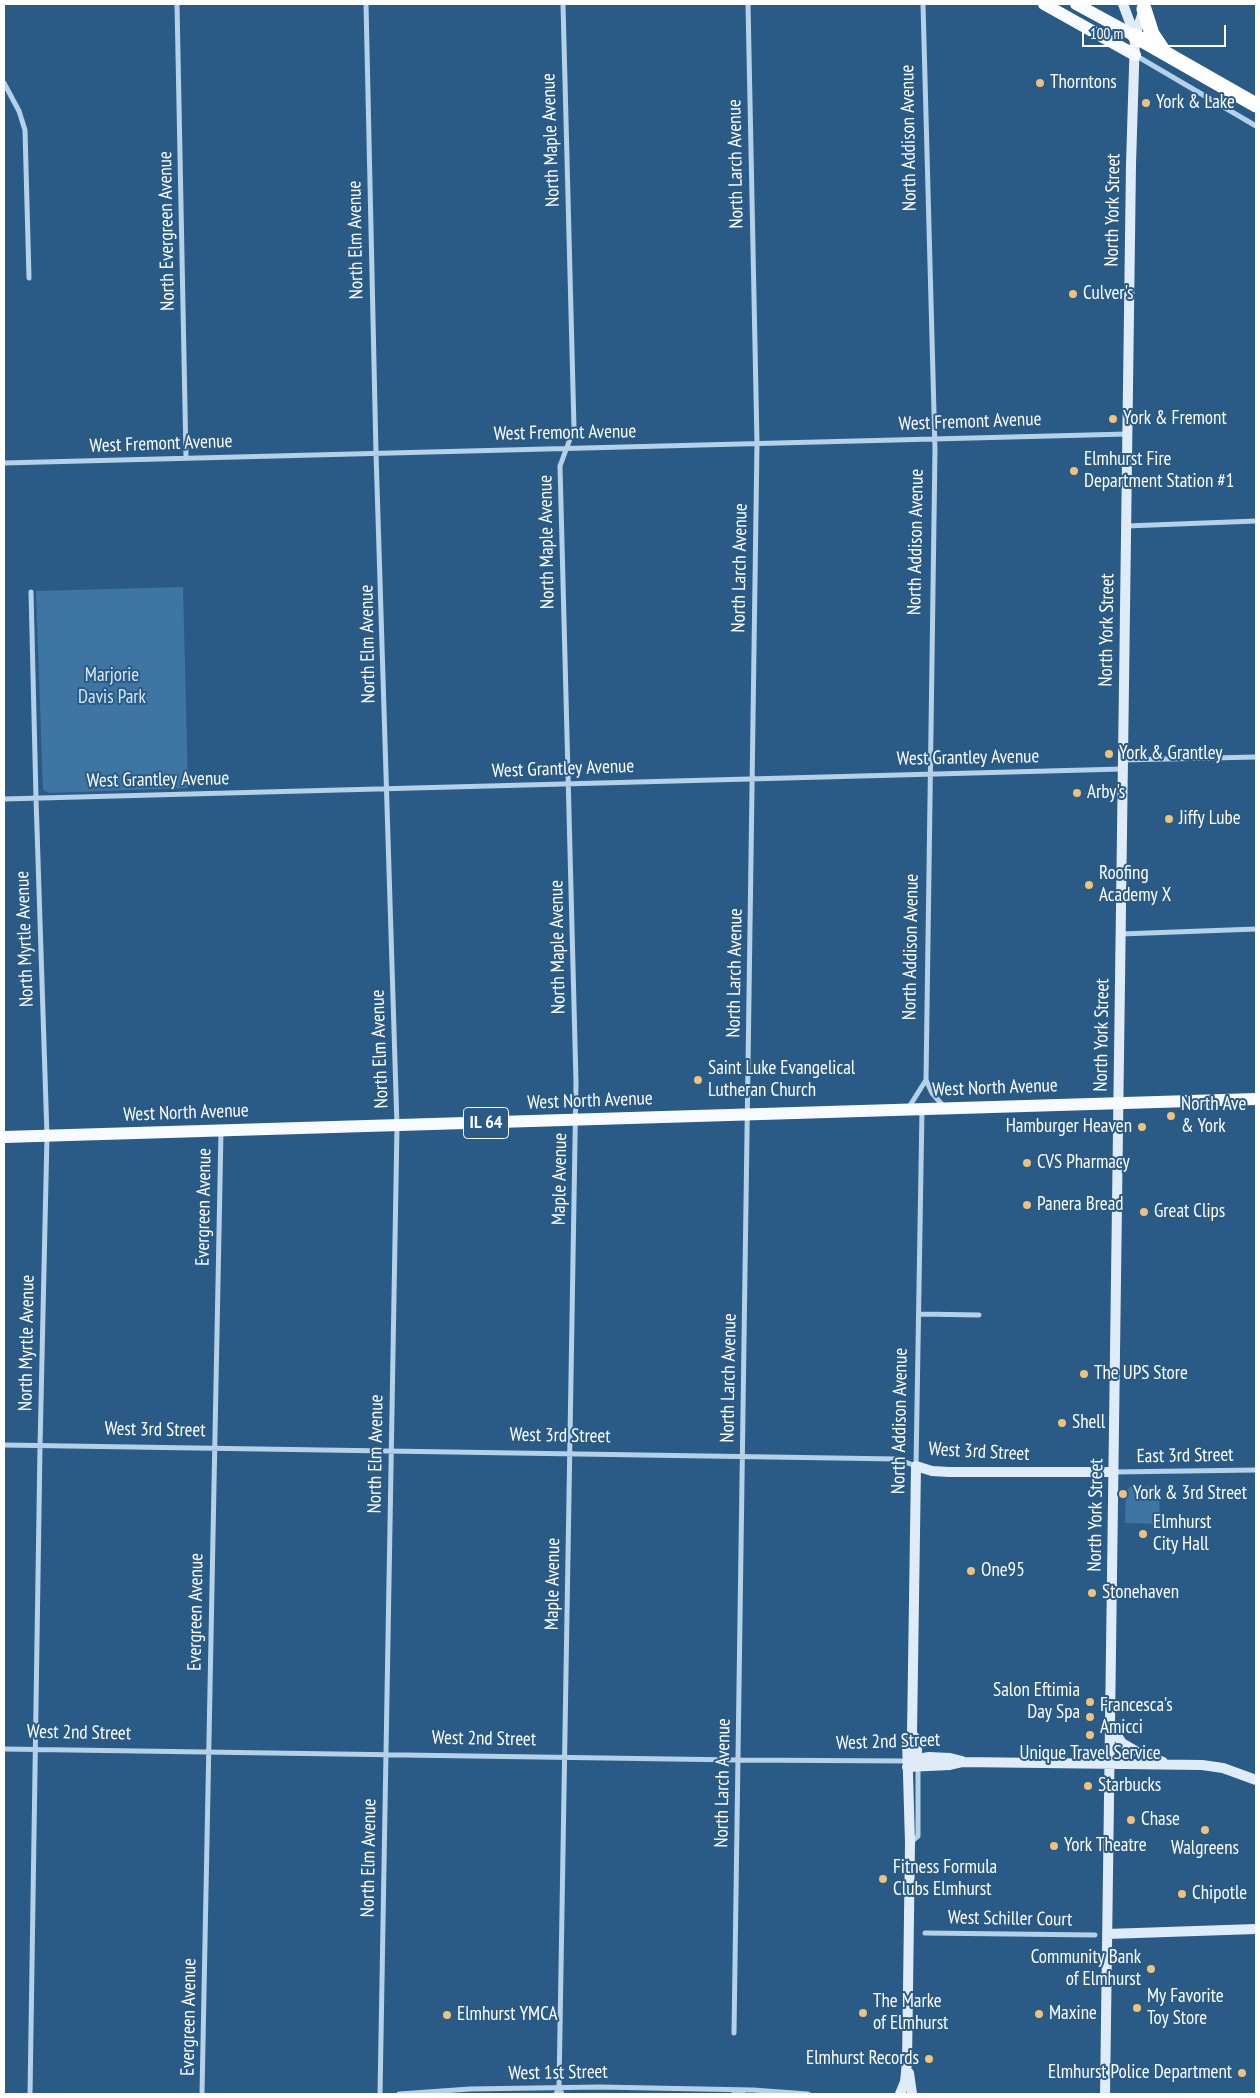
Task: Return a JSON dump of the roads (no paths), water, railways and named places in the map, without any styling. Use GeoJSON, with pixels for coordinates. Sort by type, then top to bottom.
{"type":"FeatureCollection","features":[{"type":"Feature","properties":{"kind":"highway"},"geometry":{"type":"LineString","coordinates":[[1144,7],[1152,34],[1164,53]]}},
{"type":"Feature","properties":{"kind":"highway"},"geometry":{"type":"LineString","coordinates":[[1135,36],[1256,104]]}},
{"type":"Feature","properties":{"kind":"main road"},"geometry":{"type":"LineString","coordinates":[[1044,4],[1135,54]]}},
{"type":"Feature","properties":{"kind":"main road"},"geometry":{"type":"LineString","coordinates":[[1076,4],[1135,36]]}},
{"type":"Feature","properties":{"kind":"main road","name":"North York Street"},"geometry":{"type":"LineString","coordinates":[[1124,4],[1135,36]]}},
{"type":"Feature","properties":{"kind":"main road","name":"North York Street"},"geometry":{"type":"LineString","coordinates":[[1104,2094],[1132,164],[1135,36],[1144,7]]}},
{"type":"Feature","properties":{"kind":"main road","name":"IL 64"},"geometry":{"type":"LineString","coordinates":[[1118,1103],[1256,1099]]}},
{"type":"Feature","properties":{"kind":"main road","name":"West North Avenue"},"geometry":{"type":"LineString","coordinates":[[4,1137],[1118,1103]]}},
{"type":"Feature","properties":{"kind":"main road","name":"West 3rd Street"},"geometry":{"type":"LineString","coordinates":[[916,1466],[932,1471],[948,1472],[1114,1472]]}},
{"type":"Feature","properties":{"kind":"main road","name":"North Addison Avenue"},"geometry":{"type":"LineString","coordinates":[[899,2094],[905,2082],[907,2062],[914,1840],[912,1763],[907,1740],[912,1734],[916,1466]]}},
{"type":"Feature","properties":{"kind":"main road"},"geometry":{"type":"LineString","coordinates":[[1110,1725],[1122,1743],[1141,1754],[1171,1765],[1223,1768],[1256,1780]]}},
{"type":"Feature","properties":{"kind":"main road","name":"West 2nd Street"},"geometry":{"type":"LineString","coordinates":[[912,1763],[950,1758],[963,1762],[1171,1765]]}},
{"type":"Feature","properties":{"kind":"main road"},"geometry":{"type":"LineString","coordinates":[[1107,1934],[1256,1929]]}},
{"type":"Feature","properties":{"kind":"main road"},"geometry":{"type":"LineString","coordinates":[[907,2062],[912,2094]]}},
{"type":"Feature","properties":{"kind":"street","name":"North Evergreen Avenue"},"geometry":{"type":"LineString","coordinates":[[177,4],[186,458]]}},
{"type":"Feature","properties":{"kind":"street","name":"North Elm Avenue"},"geometry":{"type":"LineString","coordinates":[[366,4],[376,453],[397,1126],[380,2094]]}},
{"type":"Feature","properties":{"kind":"street","name":"North Maple Avenue"},"geometry":{"type":"LineString","coordinates":[[563,4],[574,428],[560,466],[576,1082]]}},
{"type":"Feature","properties":{"kind":"street","name":"North Larch Avenue"},"geometry":{"type":"LineString","coordinates":[[734,2033],[757,443],[748,4]]}},
{"type":"Feature","properties":{"kind":"street","name":"North Addison Avenue"},"geometry":{"type":"LineString","coordinates":[[923,4],[934,438],[926,1080]]}},
{"type":"Feature","properties":{"kind":"street"},"geometry":{"type":"LineString","coordinates":[[1135,54],[1256,126]]}},
{"type":"Feature","properties":{"kind":"street"},"geometry":{"type":"LineString","coordinates":[[4,83],[23,120],[25,130],[29,278]]}},
{"type":"Feature","properties":{"kind":"street","name":"West Fremont Avenue"},"geometry":{"type":"LineString","coordinates":[[4,463],[1128,434]]}},
{"type":"Feature","properties":{"kind":"street"},"geometry":{"type":"LineString","coordinates":[[1126,526],[1256,522]]}},
{"type":"Feature","properties":{"kind":"street","name":"North Myrtle Avenue"},"geometry":{"type":"LineString","coordinates":[[30,2094],[47,1136],[36,798],[32,592]]}},
{"type":"Feature","properties":{"kind":"street","name":"West Grantley Avenue"},"geometry":{"type":"LineString","coordinates":[[4,799],[931,774],[1256,757]]}},
{"type":"Feature","properties":{"kind":"street"},"geometry":{"type":"LineString","coordinates":[[1120,934],[1256,929]]}},
{"type":"Feature","properties":{"kind":"street"},"geometry":{"type":"LineString","coordinates":[[926,1080],[932,1093],[946,1108]]}},
{"type":"Feature","properties":{"kind":"street"},"geometry":{"type":"LineString","coordinates":[[907,1109],[926,1080]]}},
{"type":"Feature","properties":{"kind":"street","name":"Maple Avenue"},"geometry":{"type":"LineString","coordinates":[[556,2094],[559,2087],[576,1082]]}},
{"type":"Feature","properties":{"kind":"street","name":"North Addison Avenue"},"geometry":{"type":"LineString","coordinates":[[916,1466],[922,1109]]}},
{"type":"Feature","properties":{"kind":"street","name":"Evergreen Avenue"},"geometry":{"type":"LineString","coordinates":[[202,2094],[221,1131]]}},
{"type":"Feature","properties":{"kind":"street"},"geometry":{"type":"LineString","coordinates":[[920,1314],[979,1315]]}},
{"type":"Feature","properties":{"kind":"street","name":"West 3rd Street"},"geometry":{"type":"LineString","coordinates":[[4,1444],[897,1459],[916,1466]]}},
{"type":"Feature","properties":{"kind":"street","name":"East 3rd Street"},"geometry":{"type":"LineString","coordinates":[[1114,1472],[1256,1470]]}},
{"type":"Feature","properties":{"kind":"street","name":"West 2nd Street"},"geometry":{"type":"LineString","coordinates":[[4,1750],[912,1763]]}},
{"type":"Feature","properties":{"kind":"street","name":"West Schiller Court"},"geometry":{"type":"LineString","coordinates":[[925,1933],[1095,1934]]}},
{"type":"Feature","properties":{"kind":"street","name":"Maple Avenue"},"geometry":{"type":"LineString","coordinates":[[559,2087],[562,2094]]}},
{"type":"Feature","properties":{"kind":"street","name":"West 1st Street"},"geometry":{"type":"LineString","coordinates":[[399,2094],[470,2089],[559,2087],[808,2094]]}},
{"type":"Feature","properties":{"kind":"street","name":"West 1st Street"},"geometry":{"type":"LineString","coordinates":[[718,2090],[743,2094]]}},
{"type":"Feature","properties":{"kind":"place","name":"Thorntons"},"geometry":{"type":"Point","coordinates":[1040,83]}},
{"type":"Feature","properties":{"kind":"place","name":"York & Lake"},"geometry":{"type":"Point","coordinates":[1146,103]}},
{"type":"Feature","properties":{"kind":"place","name":"Culver's"},"geometry":{"type":"Point","coordinates":[1073,294]}},
{"type":"Feature","properties":{"kind":"place","name":"York & Fremont"},"geometry":{"type":"Point","coordinates":[1113,419]}},
{"type":"Feature","properties":{"kind":"place","name":"Elmhurst Fire Department Station #1"},"geometry":{"type":"Point","coordinates":[1074,471]}},
{"type":"Feature","properties":{"kind":"place","name":"York & Grantley"},"geometry":{"type":"Point","coordinates":[1109,754]}},
{"type":"Feature","properties":{"kind":"place","name":"Arby's"},"geometry":{"type":"Point","coordinates":[1077,793]}},
{"type":"Feature","properties":{"kind":"place","name":"Jiffy Lube"},"geometry":{"type":"Point","coordinates":[1169,819]}},
{"type":"Feature","properties":{"kind":"place","name":"Roofing Academy X"},"geometry":{"type":"Point","coordinates":[1089,885]}},
{"type":"Feature","properties":{"kind":"place","name":"Saint Luke Evangelical Lutheran Church"},"geometry":{"type":"Point","coordinates":[698,1080]}},
{"type":"Feature","properties":{"kind":"place","name":"North Ave & York"},"geometry":{"type":"Point","coordinates":[1171,1116]}},
{"type":"Feature","properties":{"kind":"place","name":"Hamburger Heaven"},"geometry":{"type":"Point","coordinates":[1142,1127]}},
{"type":"Feature","properties":{"kind":"place","name":"CVS Pharmacy"},"geometry":{"type":"Point","coordinates":[1027,1163]}},
{"type":"Feature","properties":{"kind":"place","name":"Panera Bread"},"geometry":{"type":"Point","coordinates":[1027,1205]}},
{"type":"Feature","properties":{"kind":"place","name":"Great Clips"},"geometry":{"type":"Point","coordinates":[1144,1212]}},
{"type":"Feature","properties":{"kind":"place","name":"The UPS Store"},"geometry":{"type":"Point","coordinates":[1084,1374]}},
{"type":"Feature","properties":{"kind":"place","name":"Shell"},"geometry":{"type":"Point","coordinates":[1062,1423]}},
{"type":"Feature","properties":{"kind":"place","name":"York & 3rd Street"},"geometry":{"type":"Point","coordinates":[1123,1494]}},
{"type":"Feature","properties":{"kind":"place","name":"Elmhurst City Hall"},"geometry":{"type":"Point","coordinates":[1143,1534]}},
{"type":"Feature","properties":{"kind":"place","name":"One95"},"geometry":{"type":"Point","coordinates":[971,1571]}},
{"type":"Feature","properties":{"kind":"place","name":"Stonehaven"},"geometry":{"type":"Point","coordinates":[1092,1593]}},
{"type":"Feature","properties":{"kind":"place","name":"Salon Eftimia Day Spa"},"geometry":{"type":"Point","coordinates":[1090,1702]}},
{"type":"Feature","properties":{"kind":"place","name":"Francesca's Amicci"},"geometry":{"type":"Point","coordinates":[1090,1717]}},
{"type":"Feature","properties":{"kind":"place","name":"Unique Travel Service"},"geometry":{"type":"Point","coordinates":[1090,1735]}},
{"type":"Feature","properties":{"kind":"place","name":"Starbucks"},"geometry":{"type":"Point","coordinates":[1088,1786]}},
{"type":"Feature","properties":{"kind":"place","name":"Chase"},"geometry":{"type":"Point","coordinates":[1131,1820]}},
{"type":"Feature","properties":{"kind":"place","name":"Walgreens"},"geometry":{"type":"Point","coordinates":[1205,1830]}},
{"type":"Feature","properties":{"kind":"place","name":"York Theatre"},"geometry":{"type":"Point","coordinates":[1054,1846]}},
{"type":"Feature","properties":{"kind":"place","name":"Fitness Formula Clubs Elmhurst"},"geometry":{"type":"Point","coordinates":[883,1879]}},
{"type":"Feature","properties":{"kind":"place","name":"Chipotle"},"geometry":{"type":"Point","coordinates":[1182,1894]}},
{"type":"Feature","properties":{"kind":"place","name":"Community Bank of Elmhurst"},"geometry":{"type":"Point","coordinates":[1151,1969]}},
{"type":"Feature","properties":{"kind":"place","name":"My Favorite Toy Store"},"geometry":{"type":"Point","coordinates":[1137,2008]}},
{"type":"Feature","properties":{"kind":"place","name":"The Marke of Elmhurst"},"geometry":{"type":"Point","coordinates":[863,2013]}},
{"type":"Feature","properties":{"kind":"place","name":"Maxine"},"geometry":{"type":"Point","coordinates":[1039,2014]}},
{"type":"Feature","properties":{"kind":"place","name":"Elmhurst YMCA"},"geometry":{"type":"Point","coordinates":[447,2015]}},
{"type":"Feature","properties":{"kind":"place","name":"Elmhurst Records"},"geometry":{"type":"Point","coordinates":[929,2059]}},
{"type":"Feature","properties":{"kind":"place","name":"Elmhurst Police Department"},"geometry":{"type":"Point","coordinates":[1242,2073]}},
{"type":"Feature","properties":{"kind":"park label","name":"Marjorie Davis Park"},"geometry":{"type":"Point","coordinates":[112,687]}}]}
